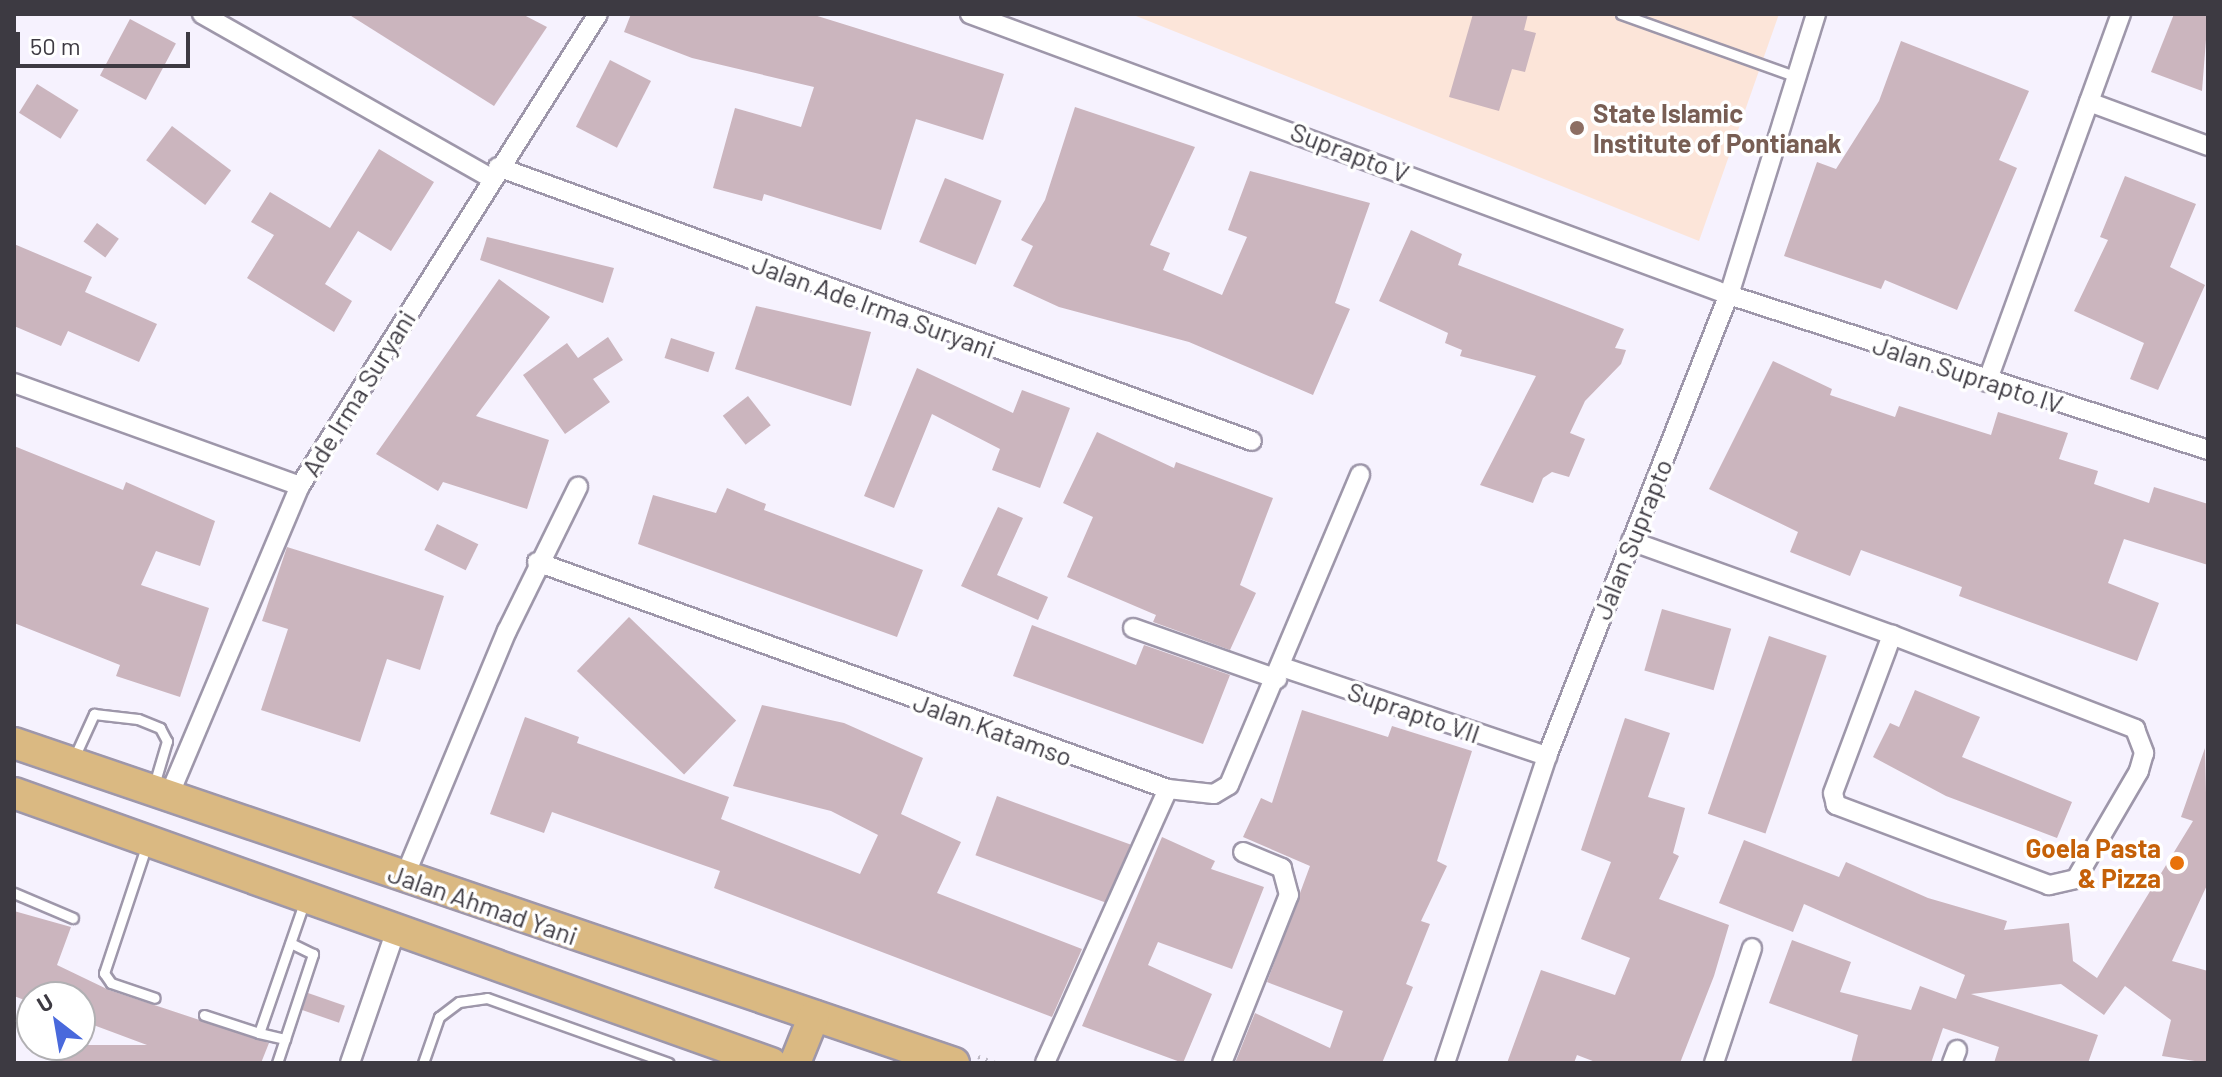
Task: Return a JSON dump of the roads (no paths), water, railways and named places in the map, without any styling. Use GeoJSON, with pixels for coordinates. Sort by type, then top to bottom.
{"type":"FeatureCollection","features":[{"type":"Feature","properties":{"kind":"main road","name":"Jalan Ahmad Yani"},"geometry":{"type":"LineString","coordinates":[[14,743],[954,1063]]}},
{"type":"Feature","properties":{"kind":"main road","name":"Jalan Ahmad Yani"},"geometry":{"type":"LineString","coordinates":[[14,793],[397,927],[771,1063]]}},
{"type":"Feature","properties":{"kind":"main road"},"geometry":{"type":"LineString","coordinates":[[795,1063],[814,1016]]}},
{"type":"Feature","properties":{"kind":"street","name":"Jalan Ade Irma Suryani"},"geometry":{"type":"LineString","coordinates":[[202,14],[495,172],[1252,441]]}},
{"type":"Feature","properties":{"kind":"street","name":"Ade Irma Suryani"},"geometry":{"type":"LineString","coordinates":[[160,795],[300,486],[495,172],[598,14]]}},
{"type":"Feature","properties":{"kind":"street","name":"Suprapto V"},"geometry":{"type":"LineString","coordinates":[[970,14],[1037,34],[1729,295]]}},
{"type":"Feature","properties":{"kind":"street"},"geometry":{"type":"LineString","coordinates":[[1037,34],[1038,14]]}},
{"type":"Feature","properties":{"kind":"street","name":"Jalan Suprapto"},"geometry":{"type":"LineString","coordinates":[[1445,1063],[1547,756],[1729,295],[1816,14]]}},
{"type":"Feature","properties":{"kind":"street"},"geometry":{"type":"LineString","coordinates":[[1987,382],[2121,14]]}},
{"type":"Feature","properties":{"kind":"street"},"geometry":{"type":"LineString","coordinates":[[2089,102],[2208,146]]}},
{"type":"Feature","properties":{"kind":"street","name":"Jalan Suprapto IV"},"geometry":{"type":"LineString","coordinates":[[1729,295],[1987,382],[2208,450]]}},
{"type":"Feature","properties":{"kind":"street"},"geometry":{"type":"LineString","coordinates":[[14,383],[300,486]]}},
{"type":"Feature","properties":{"kind":"street"},"geometry":{"type":"LineString","coordinates":[[1280,673],[1360,475]]}},
{"type":"Feature","properties":{"kind":"street"},"geometry":{"type":"LineString","coordinates":[[404,878],[537,562],[578,487]]}},
{"type":"Feature","properties":{"kind":"street"},"geometry":{"type":"LineString","coordinates":[[1631,541],[1892,635],[2135,729],[2144,753],[2139,771],[2076,879],[2049,885],[1836,805],[1833,793],[1892,635]]}},
{"type":"Feature","properties":{"kind":"street","name":"Jalan Katamso"},"geometry":{"type":"LineString","coordinates":[[537,562],[1168,789],[1226,789],[1280,673]]}},
{"type":"Feature","properties":{"kind":"street","name":"Suprapto VII"},"geometry":{"type":"LineString","coordinates":[[1133,628],[1547,756]]}},
{"type":"Feature","properties":{"kind":"street"},"geometry":{"type":"LineString","coordinates":[[1045,1063],[1168,789]]}},
{"type":"Feature","properties":{"kind":"street"},"geometry":{"type":"LineString","coordinates":[[1222,1063],[1289,895],[1282,868],[1243,852]]}},
{"type":"Feature","properties":{"kind":"street"},"geometry":{"type":"LineString","coordinates":[[350,1063],[397,927]]}},
{"type":"Feature","properties":{"kind":"street"},"geometry":{"type":"LineString","coordinates":[[1714,1063],[1752,948]]}},
{"type":"Feature","properties":{"kind":"lane"},"geometry":{"type":"LineString","coordinates":[[1621,14],[1797,77]]}},
{"type":"Feature","properties":{"kind":"lane"},"geometry":{"type":"LineString","coordinates":[[71,763],[94,714],[138,719],[160,728],[167,741],[160,795]]}},
{"type":"Feature","properties":{"kind":"lane"},"geometry":{"type":"LineString","coordinates":[[148,840],[104,973],[111,983],[155,998]]}},
{"type":"Feature","properties":{"kind":"lane"},"geometry":{"type":"LineString","coordinates":[[14,893],[73,918]]}},
{"type":"Feature","properties":{"kind":"lane"},"geometry":{"type":"LineString","coordinates":[[259,1033],[306,896]]}},
{"type":"Feature","properties":{"kind":"lane"},"geometry":{"type":"LineString","coordinates":[[277,1063],[313,954],[290,943]]}},
{"type":"Feature","properties":{"kind":"lane"},"geometry":{"type":"LineString","coordinates":[[423,1063],[439,1017],[459,1002],[487,998],[669,1063]]}},
{"type":"Feature","properties":{"kind":"lane"},"geometry":{"type":"LineString","coordinates":[[204,1015],[285,1039]]}},
{"type":"Feature","properties":{"kind":"place","name":"State Islamic Institute of Pontianak"},"geometry":{"type":"Point","coordinates":[1577,128]}},
{"type":"Feature","properties":{"kind":"place","name":"Goela Pasta & Pizza"},"geometry":{"type":"Point","coordinates":[2177,863]}}]}
